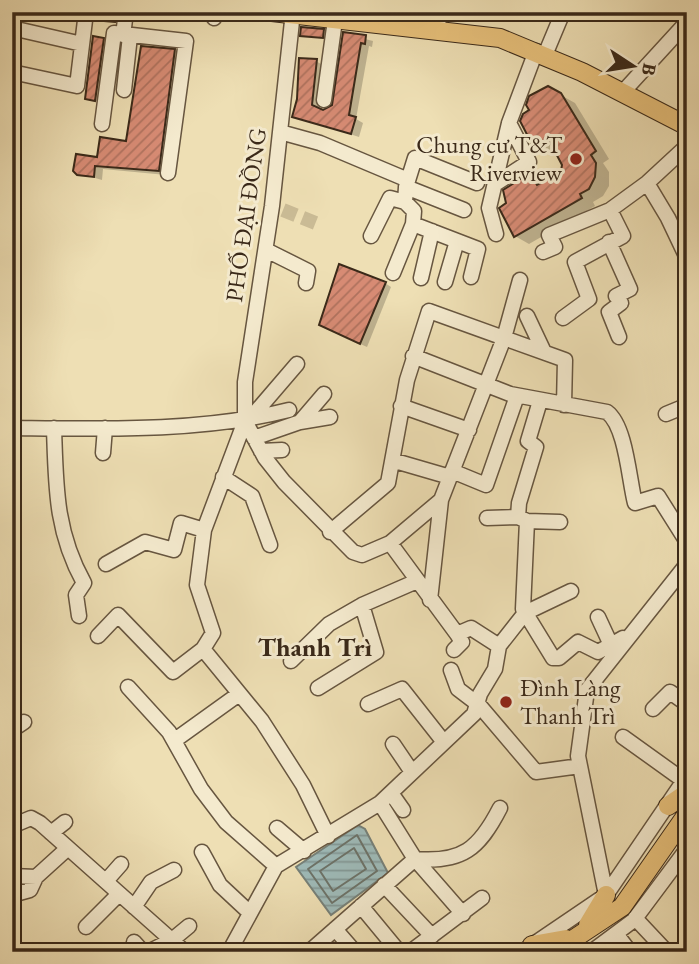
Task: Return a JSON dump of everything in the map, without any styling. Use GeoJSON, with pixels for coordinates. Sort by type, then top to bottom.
{"type":"FeatureCollection","features":[{"type":"Feature","properties":{"kind":"main road"},"geometry":{"type":"LineString","coordinates":[[272,12],[500,38],[540,53],[687,126]]}},
{"type":"Feature","properties":{"kind":"main road"},"geometry":{"type":"LineString","coordinates":[[668,806],[686,783]]}},
{"type":"Feature","properties":{"kind":"main road"},"geometry":{"type":"LineString","coordinates":[[554,952],[622,907],[687,814]]}},
{"type":"Feature","properties":{"kind":"main road"},"geometry":{"type":"LineString","coordinates":[[527,949],[579,935],[606,895]]}},
{"type":"Feature","properties":{"kind":"street"},"geometry":{"type":"LineString","coordinates":[[12,72],[77,86],[86,12]]}},
{"type":"Feature","properties":{"kind":"street"},"geometry":{"type":"LineString","coordinates":[[124,90],[126,12]]}},
{"type":"Feature","properties":{"kind":"street"},"geometry":{"type":"LineString","coordinates":[[437,31],[440,12]]}},
{"type":"Feature","properties":{"kind":"street"},"geometry":{"type":"LineString","coordinates":[[496,234],[489,208],[509,123],[540,53],[563,12]]}},
{"type":"Feature","properties":{"kind":"street","name":"PHỐ ĐẠI ĐỒNG"},"geometry":{"type":"LineString","coordinates":[[293,14],[280,132],[277,208],[265,250],[245,382],[247,421],[258,445],[284,482],[330,531],[357,555],[390,543]]}},
{"type":"Feature","properties":{"kind":"street"},"geometry":{"type":"LineString","coordinates":[[324,100],[335,20]]}},
{"type":"Feature","properties":{"kind":"street"},"geometry":{"type":"LineString","coordinates":[[622,93],[687,22]]}},
{"type":"Feature","properties":{"kind":"street"},"geometry":{"type":"LineString","coordinates":[[12,28],[82,44]]}},
{"type":"Feature","properties":{"kind":"street"},"geometry":{"type":"LineString","coordinates":[[102,124],[114,33],[186,41],[168,173]]}},
{"type":"Feature","properties":{"kind":"street"},"geometry":{"type":"LineString","coordinates":[[495,184],[528,162],[509,123]]}},
{"type":"Feature","properties":{"kind":"street"},"geometry":{"type":"LineString","coordinates":[[280,132],[320,143],[406,190],[464,210]]}},
{"type":"Feature","properties":{"kind":"street"},"geometry":{"type":"LineString","coordinates":[[543,252],[555,247],[549,235],[610,210],[647,183],[687,146]]}},
{"type":"Feature","properties":{"kind":"street"},"geometry":{"type":"LineString","coordinates":[[393,272],[413,224],[414,211],[406,190],[415,158],[477,183]]}},
{"type":"Feature","properties":{"kind":"street"},"geometry":{"type":"LineString","coordinates":[[647,183],[687,258]]}},
{"type":"Feature","properties":{"kind":"street"},"geometry":{"type":"LineString","coordinates":[[371,236],[390,198],[406,190]]}},
{"type":"Feature","properties":{"kind":"street"},"geometry":{"type":"LineString","coordinates":[[563,318],[589,299],[575,262],[622,236],[610,210]]}},
{"type":"Feature","properties":{"kind":"street"},"geometry":{"type":"LineString","coordinates":[[413,224],[478,249],[471,277]]}},
{"type":"Feature","properties":{"kind":"street"},"geometry":{"type":"LineString","coordinates":[[421,278],[432,232]]}},
{"type":"Feature","properties":{"kind":"street"},"geometry":{"type":"LineString","coordinates":[[444,282],[457,241]]}},
{"type":"Feature","properties":{"kind":"street"},"geometry":{"type":"LineString","coordinates":[[609,242],[630,289],[616,296],[621,303],[609,312],[619,337]]}},
{"type":"Feature","properties":{"kind":"street"},"geometry":{"type":"LineString","coordinates":[[265,250],[308,271],[306,283]]}},
{"type":"Feature","properties":{"kind":"street"},"geometry":{"type":"LineString","coordinates":[[430,600],[441,500],[504,338],[520,280]]}},
{"type":"Feature","properties":{"kind":"street"},"geometry":{"type":"LineString","coordinates":[[330,531],[384,488],[395,461],[401,406],[413,356],[429,311],[566,362],[564,405]]}},
{"type":"Feature","properties":{"kind":"street"},"geometry":{"type":"LineString","coordinates":[[527,316],[544,352]]}},
{"type":"Feature","properties":{"kind":"street"},"geometry":{"type":"LineString","coordinates":[[413,356],[517,396],[607,412],[612,416],[622,439],[635,503],[658,496],[687,542]]}},
{"type":"Feature","properties":{"kind":"street"},"geometry":{"type":"LineString","coordinates":[[98,636],[118,615],[173,672],[203,649],[213,633],[197,584],[204,530],[247,421],[297,364]]}},
{"type":"Feature","properties":{"kind":"street"},"geometry":{"type":"LineString","coordinates":[[300,422],[324,394]]}},
{"type":"Feature","properties":{"kind":"street"},"geometry":{"type":"LineString","coordinates":[[395,461],[486,485],[517,396]]}},
{"type":"Feature","properties":{"kind":"street"},"geometry":{"type":"LineString","coordinates":[[528,441],[540,401]]}},
{"type":"Feature","properties":{"kind":"street"},"geometry":{"type":"LineString","coordinates":[[401,406],[469,430]]}},
{"type":"Feature","properties":{"kind":"street"},"geometry":{"type":"LineString","coordinates":[[666,414],[683,407],[687,415]]}},
{"type":"Feature","properties":{"kind":"street"},"geometry":{"type":"LineString","coordinates":[[12,428],[105,428],[247,421],[289,410]]}},
{"type":"Feature","properties":{"kind":"street"},"geometry":{"type":"LineString","coordinates":[[258,445],[300,422],[330,417]]}},
{"type":"Feature","properties":{"kind":"street"},"geometry":{"type":"LineString","coordinates":[[54,428],[57,510],[75,565],[84,583],[76,595],[79,616]]}},
{"type":"Feature","properties":{"kind":"street"},"geometry":{"type":"LineString","coordinates":[[103,453],[105,428]]}},
{"type":"Feature","properties":{"kind":"street"},"geometry":{"type":"LineString","coordinates":[[504,433],[536,446],[519,503],[523,519],[525,613],[553,658],[559,658],[578,642],[598,652],[627,636]]}},
{"type":"Feature","properties":{"kind":"street"},"geometry":{"type":"LineString","coordinates":[[258,445],[282,450]]}},
{"type":"Feature","properties":{"kind":"street"},"geometry":{"type":"LineString","coordinates":[[223,477],[252,496],[270,545]]}},
{"type":"Feature","properties":{"kind":"street"},"geometry":{"type":"LineString","coordinates":[[441,500],[390,543],[462,642],[454,649]]}},
{"type":"Feature","properties":{"kind":"street"},"geometry":{"type":"LineString","coordinates":[[487,518],[560,522]]}},
{"type":"Feature","properties":{"kind":"street"},"geometry":{"type":"LineString","coordinates":[[106,564],[145,542],[174,550],[181,523],[204,530]]}},
{"type":"Feature","properties":{"kind":"street"},"geometry":{"type":"LineString","coordinates":[[606,895],[578,757],[587,690],[627,636],[687,564]]}},
{"type":"Feature","properties":{"kind":"street"},"geometry":{"type":"LineString","coordinates":[[291,661],[316,634],[362,605],[417,581]]}},
{"type":"Feature","properties":{"kind":"street"},"geometry":{"type":"LineString","coordinates":[[229,952],[276,866],[386,798],[474,714],[479,705],[480,694],[495,669],[499,646],[525,613],[571,592]]}},
{"type":"Feature","properties":{"kind":"street"},"geometry":{"type":"LineString","coordinates":[[318,688],[376,652],[376,643],[362,605]]}},
{"type":"Feature","properties":{"kind":"street"},"geometry":{"type":"LineString","coordinates":[[598,617],[611,645]]}},
{"type":"Feature","properties":{"kind":"street"},"geometry":{"type":"LineString","coordinates":[[457,634],[471,628],[499,646]]}},
{"type":"Feature","properties":{"kind":"street"},"geometry":{"type":"LineString","coordinates":[[203,649],[262,721],[303,785],[328,836]]}},
{"type":"Feature","properties":{"kind":"street"},"geometry":{"type":"LineString","coordinates":[[451,670],[458,689],[479,705],[536,772],[580,766]]}},
{"type":"Feature","properties":{"kind":"street"},"geometry":{"type":"LineString","coordinates":[[128,687],[175,740],[201,789],[226,822],[276,866]]}},
{"type":"Feature","properties":{"kind":"street"},"geometry":{"type":"LineString","coordinates":[[368,704],[402,688],[443,741]]}},
{"type":"Feature","properties":{"kind":"street"},"geometry":{"type":"LineString","coordinates":[[653,709],[670,692],[687,704]]}},
{"type":"Feature","properties":{"kind":"street"},"geometry":{"type":"LineString","coordinates":[[175,740],[239,694]]}},
{"type":"Feature","properties":{"kind":"street"},"geometry":{"type":"LineString","coordinates":[[623,737],[686,783]]}},
{"type":"Feature","properties":{"kind":"street"},"geometry":{"type":"LineString","coordinates":[[393,749],[412,772]]}},
{"type":"Feature","properties":{"kind":"street"},"geometry":{"type":"LineString","coordinates":[[386,798],[403,810]]}},
{"type":"Feature","properties":{"kind":"street"},"geometry":{"type":"LineString","coordinates":[[386,798],[415,859],[463,914]]}},
{"type":"Feature","properties":{"kind":"street"},"geometry":{"type":"LineString","coordinates":[[527,949],[606,895],[668,806]]}},
{"type":"Feature","properties":{"kind":"street"},"geometry":{"type":"LineString","coordinates":[[309,952],[415,859],[436,861],[459,856],[489,832],[500,808]]}},
{"type":"Feature","properties":{"kind":"street"},"geometry":{"type":"LineString","coordinates":[[12,826],[32,818],[186,952]]}},
{"type":"Feature","properties":{"kind":"street"},"geometry":{"type":"LineString","coordinates":[[51,833],[65,821]]}},
{"type":"Feature","properties":{"kind":"street"},"geometry":{"type":"LineString","coordinates":[[277,828],[304,851]]}},
{"type":"Feature","properties":{"kind":"street"},"geometry":{"type":"LineString","coordinates":[[12,895],[30,890],[36,877],[68,848]]}},
{"type":"Feature","properties":{"kind":"street"},"geometry":{"type":"LineString","coordinates":[[591,952],[617,935],[635,918],[687,849]]}},
{"type":"Feature","properties":{"kind":"street"},"geometry":{"type":"LineString","coordinates":[[202,852],[220,885],[250,914]]}},
{"type":"Feature","properties":{"kind":"street"},"geometry":{"type":"LineString","coordinates":[[106,881],[121,864]]}},
{"type":"Feature","properties":{"kind":"street"},"geometry":{"type":"LineString","coordinates":[[134,907],[151,882],[174,870]]}},
{"type":"Feature","properties":{"kind":"street"},"geometry":{"type":"LineString","coordinates":[[12,876],[36,877]]}},
{"type":"Feature","properties":{"kind":"street"},"geometry":{"type":"LineString","coordinates":[[384,885],[432,936]]}},
{"type":"Feature","properties":{"kind":"street"},"geometry":{"type":"LineString","coordinates":[[86,927],[119,894]]}},
{"type":"Feature","properties":{"kind":"street"},"geometry":{"type":"LineString","coordinates":[[410,952],[482,898]]}},
{"type":"Feature","properties":{"kind":"street"},"geometry":{"type":"LineString","coordinates":[[361,906],[399,952]]}},
{"type":"Feature","properties":{"kind":"street"},"geometry":{"type":"LineString","coordinates":[[635,918],[666,951]]}},
{"type":"Feature","properties":{"kind":"street"},"geometry":{"type":"LineString","coordinates":[[142,949],[172,940],[189,926]]}},
{"type":"Feature","properties":{"kind":"street"},"geometry":{"type":"LineString","coordinates":[[335,929],[355,952]]}},
{"type":"Feature","properties":{"kind":"street"},"geometry":{"type":"LineString","coordinates":[[617,935],[630,952]]}},
{"type":"Feature","properties":{"kind":"water"},"geometry":{"type":"Polygon","coordinates":[[[358,825],[365,829],[388,873],[331,915],[296,867],[358,825]]]}},
{"type":"Feature","properties":{"kind":"building"},"geometry":{"type":"Polygon","coordinates":[[[106,12],[116,12],[115,22],[105,21],[106,12]]]}},
{"type":"Feature","properties":{"kind":"building"},"geometry":{"type":"Polygon","coordinates":[[[301,27],[324,29],[323,38],[300,36],[301,27]]]}},
{"type":"Feature","properties":{"kind":"building"},"geometry":{"type":"Polygon","coordinates":[[[343,32],[366,35],[365,44],[361,43],[349,115],[356,117],[351,134],[292,117],[297,99],[299,58],[317,59],[312,105],[323,110],[332,105],[343,32]]]}},
{"type":"Feature","properties":{"kind":"building"},"geometry":{"type":"Polygon","coordinates":[[[93,36],[104,38],[95,101],[85,99],[93,36]]]}},
{"type":"Feature","properties":{"kind":"building"},"geometry":{"type":"Polygon","coordinates":[[[141,46],[175,49],[159,171],[95,166],[94,177],[77,175],[73,171],[76,154],[97,157],[100,137],[126,141],[141,46]]]}},
{"type":"Feature","properties":{"kind":"building","name":"Chung cư T&T Riverview"},"geometry":{"type":"Polygon","coordinates":[[[548,86],[561,93],[596,151],[591,155],[596,163],[595,177],[589,189],[580,194],[582,198],[514,237],[499,208],[506,203],[503,190],[530,173],[537,185],[561,171],[562,165],[550,142],[535,150],[520,121],[523,114],[529,110],[526,105],[529,96],[548,86]]]}},
{"type":"Feature","properties":{"kind":"building"},"geometry":{"type":"Polygon","coordinates":[[[339,264],[386,282],[360,344],[319,325],[339,264]]]}},
{"type":"Feature","properties":{"kind":"tunnel"},"geometry":{"type":"LineString","coordinates":[[283,210],[318,224]]}},
{"type":"Feature","properties":{"kind":"place","name":"Chung cư T&T Riverview"},"geometry":{"type":"Point","coordinates":[576,159]}},
{"type":"Feature","properties":{"kind":"place","name":"Đình Làng Thanh Trì"},"geometry":{"type":"Point","coordinates":[506,702]}},
{"type":"Feature","properties":{"kind":"district","name":"Thanh Trì"},"geometry":{"type":"Point","coordinates":[315,647]}}]}
